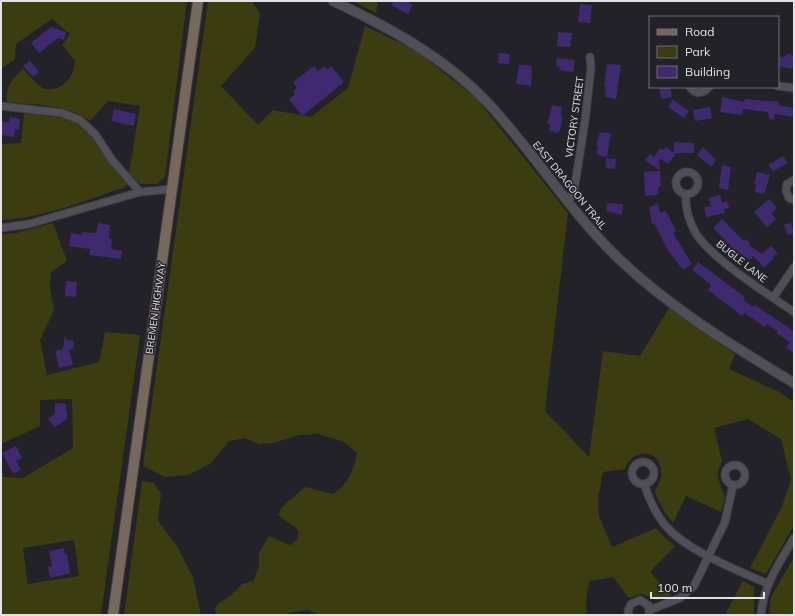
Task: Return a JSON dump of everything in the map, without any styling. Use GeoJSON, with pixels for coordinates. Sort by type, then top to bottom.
{"type":"FeatureCollection","features":[{"type":"Feature","properties":{"kind":"main road","name":"BREMEN HIGHWAY"},"geometry":{"type":"LineString","coordinates":[[113,615],[198,1]]}},
{"type":"Feature","properties":{"kind":"street","name":"EAST DRAGOON TRAIL"},"geometry":{"type":"LineString","coordinates":[[332,1],[422,49],[457,74],[496,113],[568,202],[609,249],[645,282],[716,334],[794,383]]}},
{"type":"Feature","properties":{"kind":"street","name":"VICTORY STREET"},"geometry":{"type":"LineString","coordinates":[[568,202],[574,191],[585,122],[591,68],[590,57]]}},
{"type":"Feature","properties":{"kind":"street"},"geometry":{"type":"LineString","coordinates":[[779,86],[794,88]]}},
{"type":"Feature","properties":{"kind":"street"},"geometry":{"type":"LineString","coordinates":[[691,88],[695,92],[699,93],[708,88]]}},
{"type":"Feature","properties":{"kind":"street"},"geometry":{"type":"LineString","coordinates":[[1,106],[62,113],[80,120],[90,128],[112,160],[140,192]]}},
{"type":"Feature","properties":{"kind":"street"},"geometry":{"type":"LineString","coordinates":[[794,180],[787,184],[786,191],[789,198],[794,200]]}},
{"type":"Feature","properties":{"kind":"street"},"geometry":{"type":"LineString","coordinates":[[1,228],[29,224],[140,192],[172,189]]}},
{"type":"Feature","properties":{"kind":"street","name":"BUGLE LANE"},"geometry":{"type":"LineString","coordinates":[[686,194],[686,202],[691,223],[702,242],[710,250],[794,312]]}},
{"type":"Feature","properties":{"kind":"street"},"geometry":{"type":"LineString","coordinates":[[774,298],[794,267]]}},
{"type":"Feature","properties":{"kind":"street"},"geometry":{"type":"LineString","coordinates":[[644,484],[650,502],[665,526],[687,544],[710,557],[768,584]]}},
{"type":"Feature","properties":{"kind":"street"},"geometry":{"type":"LineString","coordinates":[[630,615],[629,607],[637,600],[644,601],[649,612],[671,603],[688,593],[694,586],[710,557],[725,522],[734,485]]}},
{"type":"Feature","properties":{"kind":"street"},"geometry":{"type":"LineString","coordinates":[[761,615],[762,603],[768,584],[794,538]]}},
{"type":"Feature","properties":{"kind":"green space"},"geometry":{"type":"Polygon","coordinates":[[[187,1],[165,177],[157,184],[140,184],[129,173],[140,106],[108,101],[90,121],[81,115],[61,108],[7,102],[8,87],[15,76],[23,69],[41,87],[55,89],[65,83],[69,78],[75,61],[62,45],[70,34],[52,19],[16,44],[15,59],[1,69],[1,2],[187,1]]]}},
{"type":"Feature","properties":{"kind":"green space"},"geometry":{"type":"Polygon","coordinates":[[[208,1],[252,1],[260,14],[255,48],[221,86],[258,125],[273,110],[311,117],[348,88],[365,26],[417,51],[477,99],[568,213],[545,411],[589,457],[603,351],[640,356],[669,308],[735,354],[729,369],[777,391],[794,402],[794,525],[766,574],[750,568],[782,506],[791,480],[781,439],[748,419],[714,428],[722,461],[717,475],[725,498],[721,512],[686,496],[673,523],[665,513],[655,493],[660,480],[661,472],[656,458],[651,455],[639,454],[633,457],[625,469],[603,472],[598,500],[599,516],[612,547],[656,528],[675,546],[650,572],[672,596],[657,600],[642,594],[629,598],[613,577],[589,581],[586,603],[587,615],[320,615],[308,610],[288,613],[288,615],[216,615],[215,609],[218,604],[230,596],[242,584],[253,581],[259,567],[259,553],[269,536],[290,545],[297,540],[299,533],[296,528],[278,515],[282,507],[305,487],[333,494],[343,486],[350,476],[357,453],[344,442],[318,434],[299,435],[273,443],[259,444],[245,438],[229,441],[210,464],[188,475],[165,477],[143,466],[208,1]]]}},
{"type":"Feature","properties":{"kind":"green space"},"geometry":{"type":"Polygon","coordinates":[[[353,1],[378,1],[376,13],[353,1]]]}},
{"type":"Feature","properties":{"kind":"green space"},"geometry":{"type":"Polygon","coordinates":[[[24,113],[69,119],[84,126],[107,160],[128,183],[125,187],[64,208],[17,219],[1,220],[1,144],[21,143],[24,113]]]}},
{"type":"Feature","properties":{"kind":"green space"},"geometry":{"type":"Polygon","coordinates":[[[53,223],[67,261],[51,272],[50,288],[54,310],[40,340],[47,375],[99,362],[105,332],[140,335],[101,615],[1,615],[1,468],[4,477],[23,478],[73,448],[72,399],[40,400],[40,426],[1,444],[1,234],[16,233],[53,223]],[[74,540],[23,548],[28,584],[79,576],[74,540]]]}},
{"type":"Feature","properties":{"kind":"green space"},"geometry":{"type":"Polygon","coordinates":[[[142,481],[154,483],[161,494],[158,521],[177,546],[193,577],[201,615],[124,615],[142,481]]]}},
{"type":"Feature","properties":{"kind":"green space"},"geometry":{"type":"Polygon","coordinates":[[[794,557],[794,615],[769,615],[771,597],[794,557]]]}},
{"type":"Feature","properties":{"kind":"green space"},"geometry":{"type":"Polygon","coordinates":[[[743,581],[754,587],[754,615],[725,615],[743,581]]]}},
{"type":"Feature","properties":{"kind":"building"},"geometry":{"type":"Polygon","coordinates":[[[394,1],[407,1],[413,5],[408,14],[391,5],[394,1]]]}},
{"type":"Feature","properties":{"kind":"building"},"geometry":{"type":"Polygon","coordinates":[[[580,4],[592,5],[590,23],[578,22],[580,4]]]}},
{"type":"Feature","properties":{"kind":"building"},"geometry":{"type":"Polygon","coordinates":[[[51,27],[66,32],[64,40],[58,38],[39,53],[31,43],[51,27]]]}},
{"type":"Feature","properties":{"kind":"building"},"geometry":{"type":"Polygon","coordinates":[[[558,32],[572,33],[570,47],[557,46],[558,32]]]}},
{"type":"Feature","properties":{"kind":"building"},"geometry":{"type":"Polygon","coordinates":[[[499,53],[510,54],[509,64],[498,63],[499,53]]]}},
{"type":"Feature","properties":{"kind":"building"},"geometry":{"type":"Polygon","coordinates":[[[786,54],[794,55],[794,69],[779,66],[779,56],[785,57],[786,54]]]}},
{"type":"Feature","properties":{"kind":"building"},"geometry":{"type":"Polygon","coordinates":[[[557,58],[575,60],[573,72],[559,70],[560,67],[556,66],[557,58]]]}},
{"type":"Feature","properties":{"kind":"building"},"geometry":{"type":"Polygon","coordinates":[[[30,61],[39,72],[33,77],[23,66],[30,61]]]}},
{"type":"Feature","properties":{"kind":"building"},"geometry":{"type":"Polygon","coordinates":[[[607,64],[621,65],[616,99],[605,97],[606,87],[604,87],[607,64]]]}},
{"type":"Feature","properties":{"kind":"building"},"geometry":{"type":"Polygon","coordinates":[[[519,65],[532,66],[531,86],[516,84],[519,65]]]}},
{"type":"Feature","properties":{"kind":"building"},"geometry":{"type":"Polygon","coordinates":[[[314,66],[318,71],[325,66],[327,69],[331,66],[344,82],[302,116],[289,99],[295,94],[293,91],[297,88],[293,82],[314,66]]]}},
{"type":"Feature","properties":{"kind":"building"},"geometry":{"type":"Polygon","coordinates":[[[659,88],[670,88],[672,97],[661,99],[659,88]]]}},
{"type":"Feature","properties":{"kind":"building"},"geometry":{"type":"Polygon","coordinates":[[[722,97],[744,102],[745,99],[779,102],[778,105],[794,108],[794,117],[775,114],[774,120],[769,119],[768,112],[743,109],[742,115],[720,112],[722,97]]]}},
{"type":"Feature","properties":{"kind":"building"},"geometry":{"type":"Polygon","coordinates":[[[673,100],[689,111],[684,118],[668,107],[673,100]]]}},
{"type":"Feature","properties":{"kind":"building"},"geometry":{"type":"Polygon","coordinates":[[[552,105],[562,107],[561,116],[563,117],[559,133],[549,131],[550,124],[547,124],[552,105]]]}},
{"type":"Feature","properties":{"kind":"building"},"geometry":{"type":"Polygon","coordinates":[[[710,107],[712,118],[695,121],[693,110],[710,107]]]}},
{"type":"Feature","properties":{"kind":"building"},"geometry":{"type":"Polygon","coordinates":[[[114,109],[136,114],[134,126],[111,121],[114,109]]]}},
{"type":"Feature","properties":{"kind":"building"},"geometry":{"type":"Polygon","coordinates":[[[10,117],[20,119],[19,130],[15,129],[14,137],[1,135],[1,121],[9,122],[10,117]]]}},
{"type":"Feature","properties":{"kind":"building"},"geometry":{"type":"Polygon","coordinates":[[[600,132],[611,133],[607,157],[597,155],[598,145],[596,145],[600,132]]]}},
{"type":"Feature","properties":{"kind":"building"},"geometry":{"type":"Polygon","coordinates":[[[674,142],[694,143],[694,153],[674,153],[674,142]]]}},
{"type":"Feature","properties":{"kind":"building"},"geometry":{"type":"Polygon","coordinates":[[[666,147],[676,154],[668,164],[659,158],[660,171],[645,160],[650,154],[654,157],[660,148],[664,150],[666,147]]]}},
{"type":"Feature","properties":{"kind":"building"},"geometry":{"type":"Polygon","coordinates":[[[703,147],[716,160],[711,167],[697,155],[703,147]]]}},
{"type":"Feature","properties":{"kind":"building"},"geometry":{"type":"Polygon","coordinates":[[[783,156],[788,163],[773,171],[768,165],[783,156]]]}},
{"type":"Feature","properties":{"kind":"building"},"geometry":{"type":"Polygon","coordinates":[[[606,158],[616,159],[615,169],[606,168],[606,158]]]}},
{"type":"Feature","properties":{"kind":"building"},"geometry":{"type":"Polygon","coordinates":[[[722,165],[731,167],[728,190],[719,188],[722,165]]]}},
{"type":"Feature","properties":{"kind":"building"},"geometry":{"type":"Polygon","coordinates":[[[660,171],[661,187],[658,187],[658,195],[645,196],[644,172],[660,171]]]}},
{"type":"Feature","properties":{"kind":"building"},"geometry":{"type":"Polygon","coordinates":[[[757,172],[770,175],[764,194],[755,192],[756,184],[754,184],[757,172]]]}},
{"type":"Feature","properties":{"kind":"building"},"geometry":{"type":"Polygon","coordinates":[[[720,195],[722,203],[727,201],[729,208],[724,209],[725,213],[706,217],[704,207],[711,206],[709,198],[720,195]]]}},
{"type":"Feature","properties":{"kind":"building"},"geometry":{"type":"Polygon","coordinates":[[[769,199],[777,208],[771,213],[776,219],[767,227],[754,212],[769,199]]]}},
{"type":"Feature","properties":{"kind":"building"},"geometry":{"type":"Polygon","coordinates":[[[607,203],[623,204],[622,215],[606,211],[607,203]]]}},
{"type":"Feature","properties":{"kind":"building"},"geometry":{"type":"Polygon","coordinates":[[[658,204],[660,213],[666,211],[676,231],[673,233],[692,264],[683,270],[667,249],[654,223],[652,224],[649,207],[658,204]]]}},
{"type":"Feature","properties":{"kind":"building"},"geometry":{"type":"Polygon","coordinates":[[[722,219],[744,241],[746,239],[750,243],[749,245],[762,254],[771,246],[778,254],[772,257],[774,258],[764,268],[753,256],[750,260],[733,248],[713,228],[722,219]]]}},
{"type":"Feature","properties":{"kind":"building"},"geometry":{"type":"Polygon","coordinates":[[[791,222],[794,233],[788,235],[784,225],[791,222]]]}},
{"type":"Feature","properties":{"kind":"building"},"geometry":{"type":"Polygon","coordinates":[[[98,223],[110,225],[109,238],[112,239],[111,249],[122,251],[121,259],[89,255],[90,249],[69,246],[71,233],[82,235],[82,232],[96,233],[98,223]]]}},
{"type":"Feature","properties":{"kind":"building"},"geometry":{"type":"Polygon","coordinates":[[[698,262],[745,297],[743,300],[754,307],[755,305],[794,331],[794,353],[786,348],[790,342],[776,333],[778,331],[767,324],[765,327],[744,313],[742,316],[708,290],[711,285],[692,270],[698,262]]]}},
{"type":"Feature","properties":{"kind":"building"},"geometry":{"type":"Polygon","coordinates":[[[66,281],[77,282],[76,297],[65,296],[66,281]]]}},
{"type":"Feature","properties":{"kind":"building"},"geometry":{"type":"Polygon","coordinates":[[[65,335],[67,340],[74,341],[73,349],[69,350],[73,365],[59,368],[55,351],[63,349],[65,335]]]}},
{"type":"Feature","properties":{"kind":"building"},"geometry":{"type":"Polygon","coordinates":[[[55,403],[66,404],[67,419],[55,427],[48,419],[55,413],[55,403]]]}},
{"type":"Feature","properties":{"kind":"building"},"geometry":{"type":"Polygon","coordinates":[[[16,446],[22,458],[16,461],[21,470],[13,474],[2,453],[16,446]]]}},
{"type":"Feature","properties":{"kind":"building"},"geometry":{"type":"Polygon","coordinates":[[[64,548],[65,554],[67,554],[70,573],[50,578],[48,567],[52,566],[49,551],[64,548]]]}}]}
